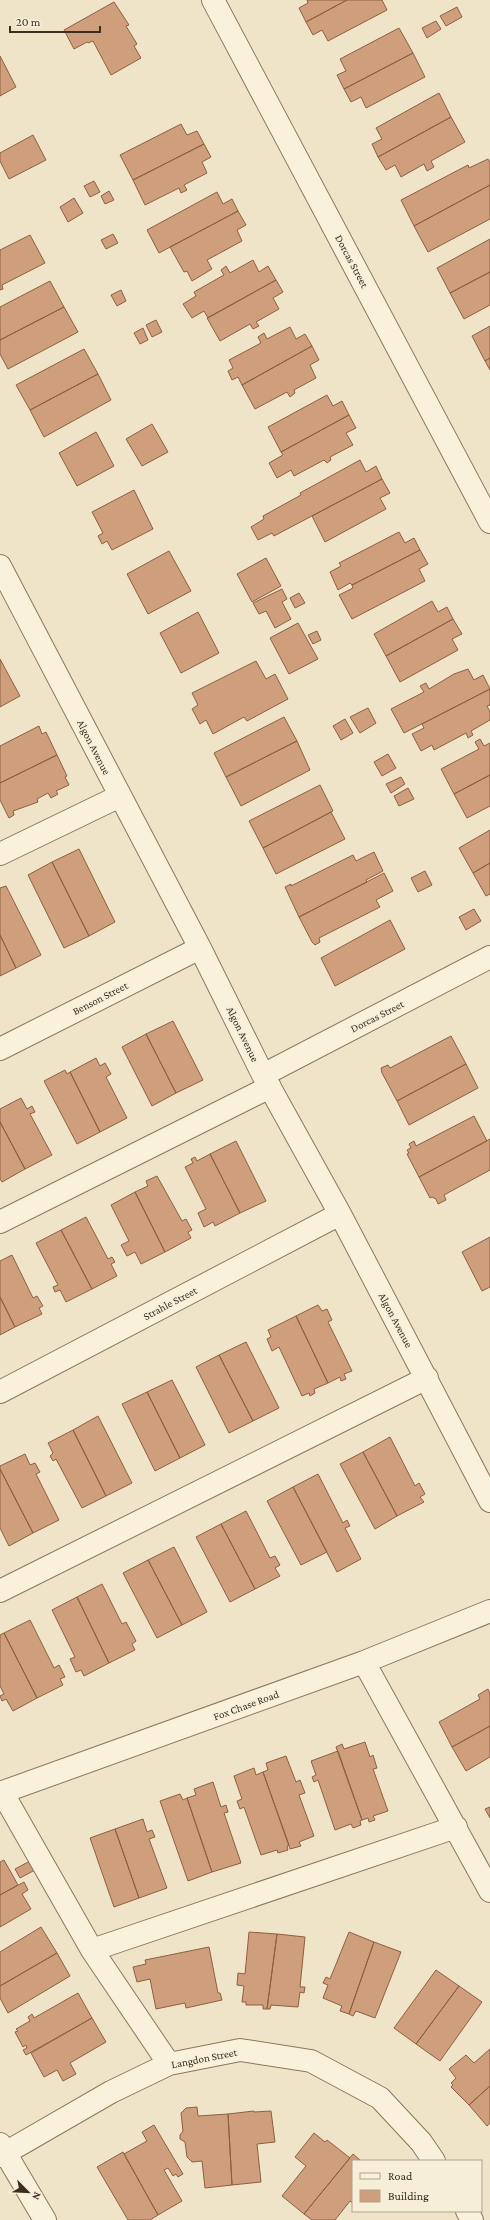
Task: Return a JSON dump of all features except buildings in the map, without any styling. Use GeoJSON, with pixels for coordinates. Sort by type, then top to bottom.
{"type":"FeatureCollection","features":[{"type":"Feature","properties":{"kind":"street","name":"Dorcas Street"},"geometry":{"type":"LineString","coordinates":[[213,0],[490,522]]}},
{"type":"Feature","properties":{"kind":"street","name":"Algon Avenue"},"geometry":{"type":"LineString","coordinates":[[1,569],[200,948],[267,1081],[340,1214],[490,1501]]}},
{"type":"Feature","properties":{"kind":"street"},"geometry":{"type":"LineString","coordinates":[[0,854],[120,796]]}},
{"type":"Feature","properties":{"kind":"street","name":"Benson Street"},"geometry":{"type":"LineString","coordinates":[[0,1049],[200,948]]}},
{"type":"Feature","properties":{"kind":"street","name":"Dorcas Street"},"geometry":{"type":"LineString","coordinates":[[0,1222],[267,1081],[490,957]]}},
{"type":"Feature","properties":{"kind":"street","name":"Strahle Street"},"geometry":{"type":"LineString","coordinates":[[0,1392],[340,1214]]}},
{"type":"Feature","properties":{"kind":"street"},"geometry":{"type":"LineString","coordinates":[[0,1591],[427,1378]]}},
{"type":"Feature","properties":{"kind":"street","name":"Fox Chase Road"},"geometry":{"type":"LineString","coordinates":[[1,1792],[364,1662],[490,1612]]}},
{"type":"Feature","properties":{"kind":"street"},"geometry":{"type":"LineString","coordinates":[[364,1662],[490,1891]]}},
{"type":"Feature","properties":{"kind":"street"},"geometry":{"type":"LineString","coordinates":[[1,1792],[92,1950],[169,2064]]}},
{"type":"Feature","properties":{"kind":"street"},"geometry":{"type":"LineString","coordinates":[[92,1950],[456,1827]]}},
{"type":"Feature","properties":{"kind":"street","name":"Langdon Street"},"geometry":{"type":"LineString","coordinates":[[2,2151],[111,2092],[169,2064],[240,2050],[311,2061],[380,2098],[421,2142],[433,2160]]}},
{"type":"Feature","properties":{"kind":"street"},"geometry":{"type":"LineString","coordinates":[[2,2151],[45,2220]]}}]}
